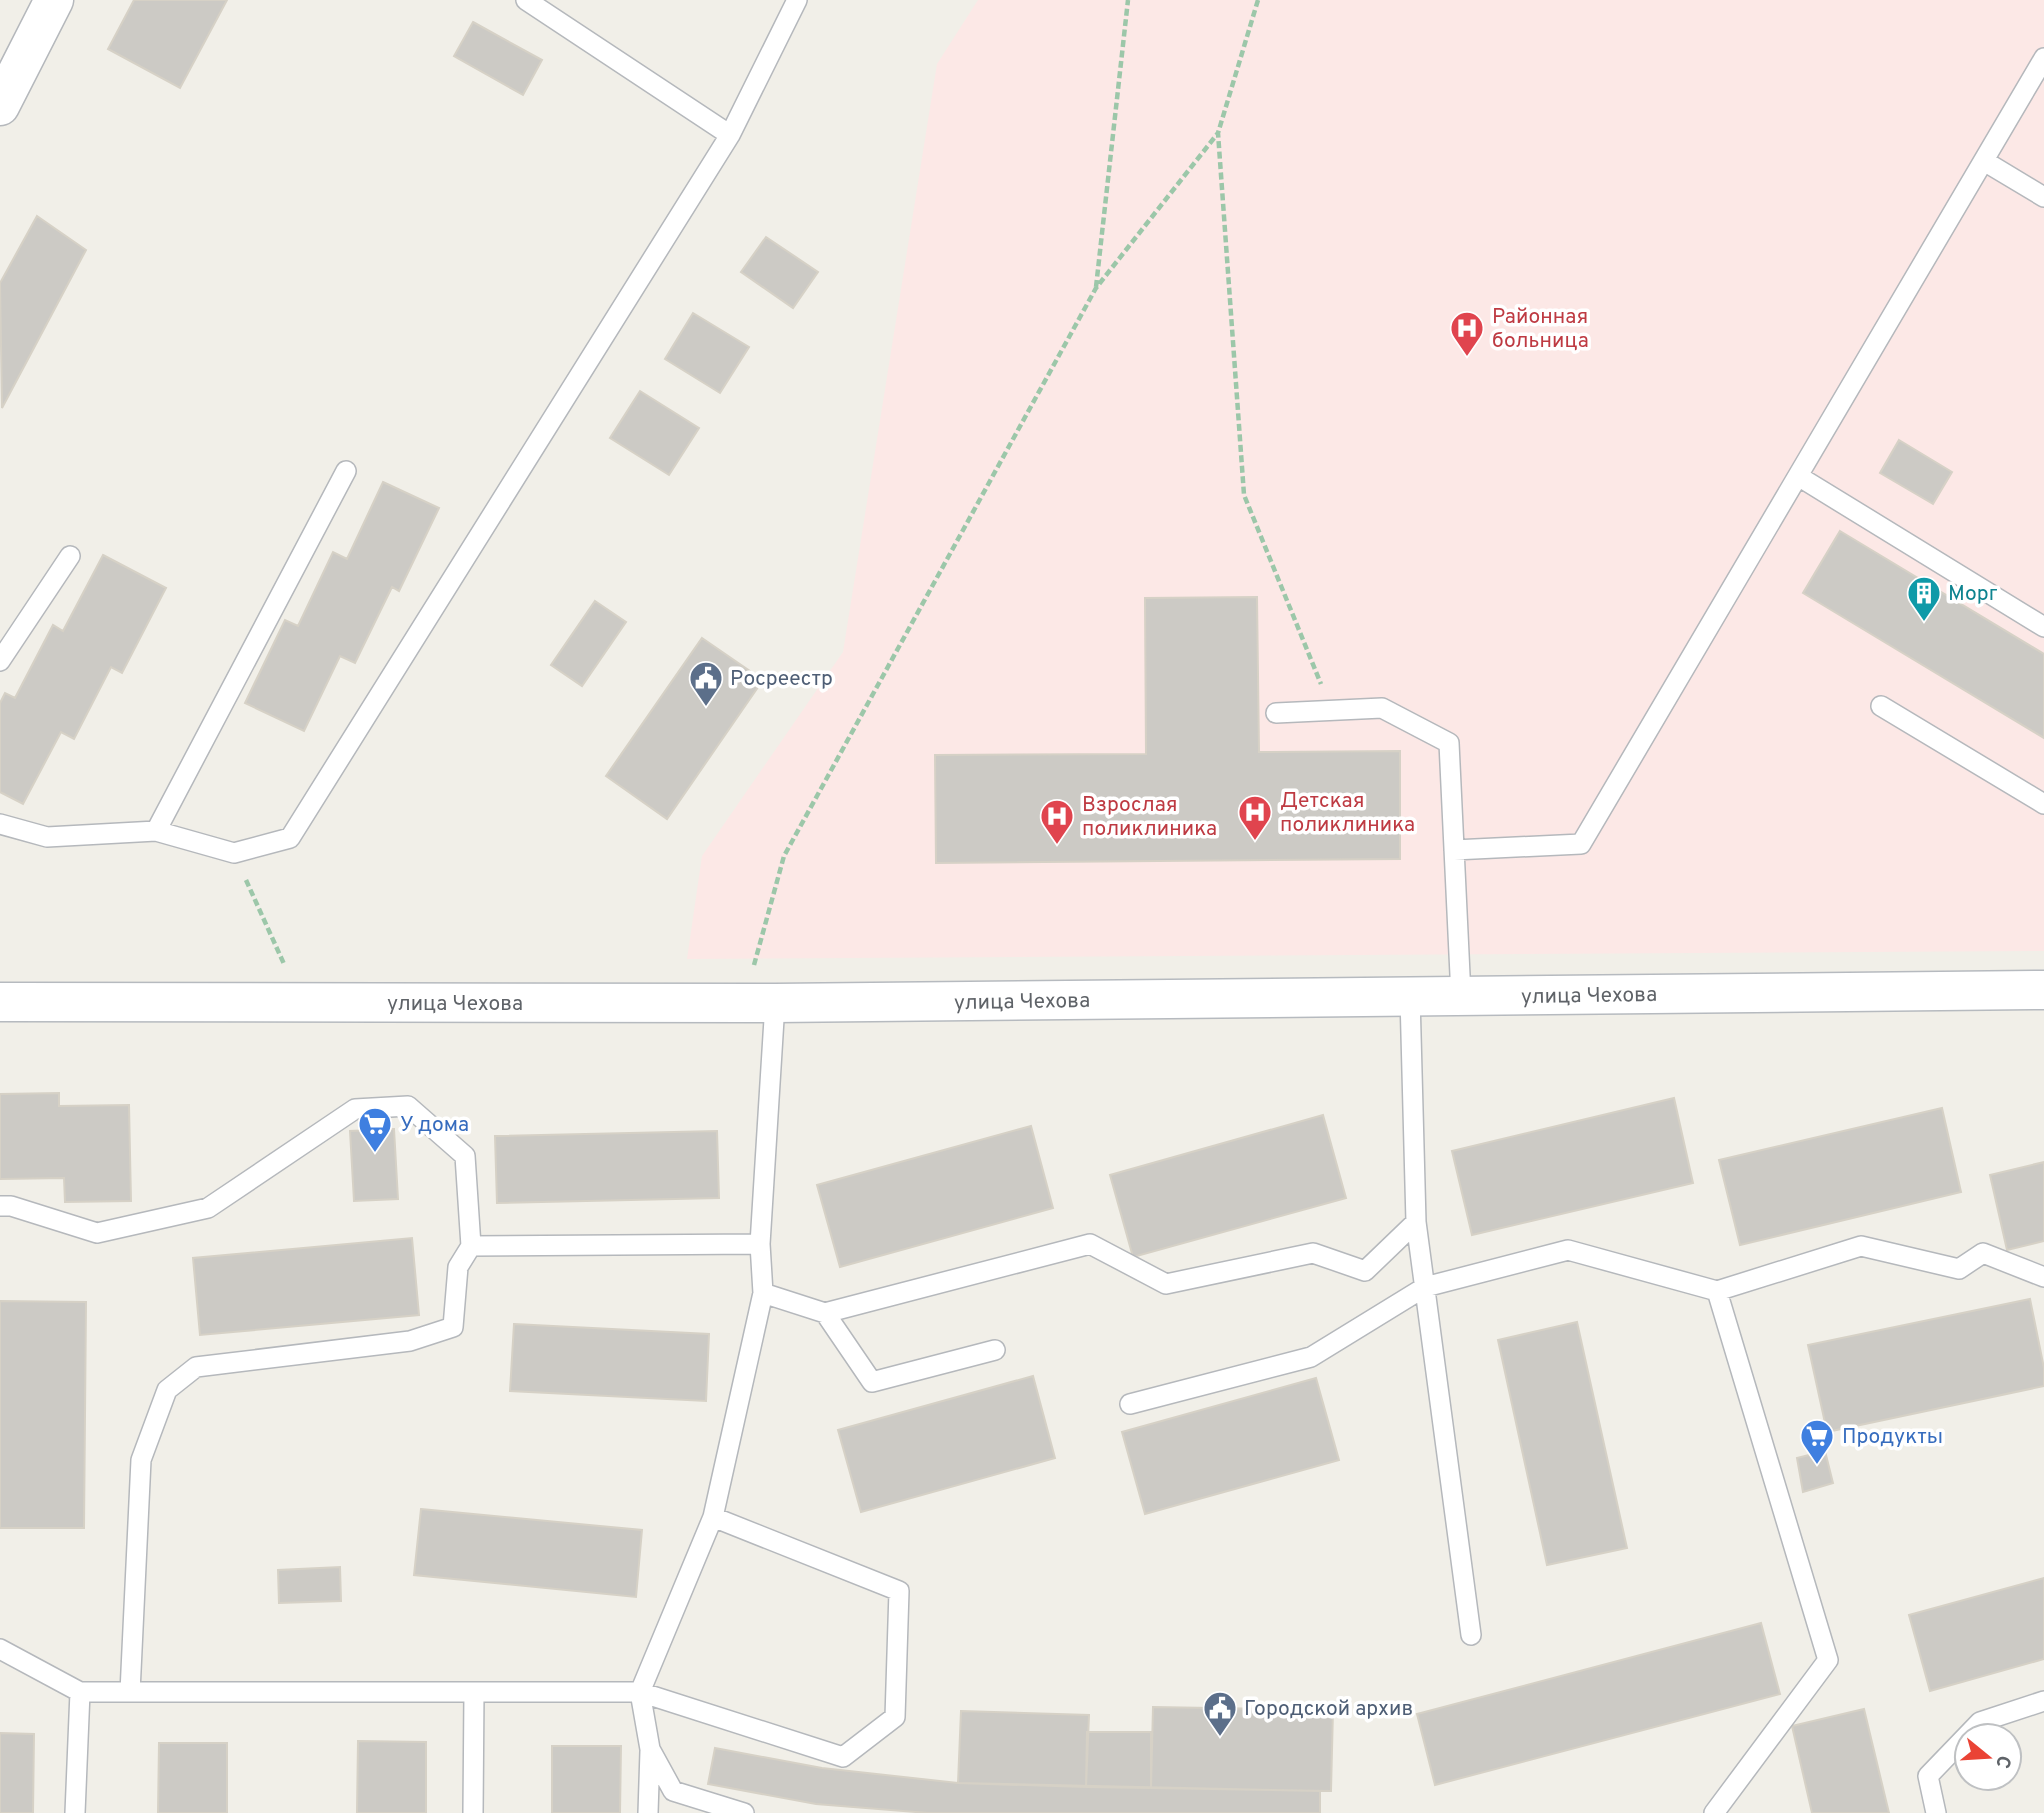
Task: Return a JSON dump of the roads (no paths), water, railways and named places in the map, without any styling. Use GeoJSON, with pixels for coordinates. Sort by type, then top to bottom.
{"type":"FeatureCollection","features":[{"type":"Feature","properties":{"kind":"street"},"geometry":{"type":"LineString","coordinates":[[0,106],[54,0]]}},
{"type":"Feature","properties":{"kind":"street","name":"улица Чехова"},"geometry":{"type":"LineString","coordinates":[[0,1002],[759,1003],[2044,990]]}},
{"type":"Feature","properties":{"kind":"lane"},"geometry":{"type":"LineString","coordinates":[[526,0],[730,135]]}},
{"type":"Feature","properties":{"kind":"lane"},"geometry":{"type":"LineString","coordinates":[[0,824],[47,837],[156,831],[234,853],[290,838],[730,135],[797,0]]}},
{"type":"Feature","properties":{"kind":"lane"},"geometry":{"type":"LineString","coordinates":[[1454,850],[1581,844],[2044,58]]}},
{"type":"Feature","properties":{"kind":"lane"},"geometry":{"type":"LineString","coordinates":[[1984,160],[2044,197]]}},
{"type":"Feature","properties":{"kind":"lane"},"geometry":{"type":"LineString","coordinates":[[156,831],[346,471]]}},
{"type":"Feature","properties":{"kind":"lane"},"geometry":{"type":"LineString","coordinates":[[1798,477],[2044,627]]}},
{"type":"Feature","properties":{"kind":"lane"},"geometry":{"type":"LineString","coordinates":[[0,662],[70,556]]}},
{"type":"Feature","properties":{"kind":"lane"},"geometry":{"type":"LineString","coordinates":[[1881,706],[2044,804]]}},
{"type":"Feature","properties":{"kind":"lane"},"geometry":{"type":"LineString","coordinates":[[1276,713],[1382,708],[1449,743],[1461,996]]}},
{"type":"Feature","properties":{"kind":"lane"},"geometry":{"type":"LineString","coordinates":[[1410,997],[1416,1222],[1471,1635]]}},
{"type":"Feature","properties":{"kind":"lane"},"geometry":{"type":"LineString","coordinates":[[648,1813],[650,1749],[640,1692],[713,1517],[763,1293],[760,1244],[759,1003]]}},
{"type":"Feature","properties":{"kind":"lane"},"geometry":{"type":"LineString","coordinates":[[0,1206],[11,1206],[97,1233],[208,1208],[355,1109],[408,1106],[465,1156],[471,1246],[458,1267],[453,1327],[410,1341],[196,1367],[167,1390],[141,1460],[130,1692]]}},
{"type":"Feature","properties":{"kind":"lane"},"geometry":{"type":"LineString","coordinates":[[763,1293],[825,1313],[1090,1244],[1166,1284],[1313,1253],[1365,1271],[1416,1222]]}},
{"type":"Feature","properties":{"kind":"lane"},"geometry":{"type":"LineString","coordinates":[[471,1246],[760,1244]]}},
{"type":"Feature","properties":{"kind":"lane"},"geometry":{"type":"LineString","coordinates":[[1130,1404],[1311,1357],[1425,1287],[1568,1250],[1717,1291],[1861,1246],[1959,1269],[1983,1253],[2044,1277]]}},
{"type":"Feature","properties":{"kind":"lane"},"geometry":{"type":"LineString","coordinates":[[1714,1813],[1828,1660],[1717,1291]]}},
{"type":"Feature","properties":{"kind":"lane"},"geometry":{"type":"LineString","coordinates":[[825,1313],[872,1382],[995,1350]]}},
{"type":"Feature","properties":{"kind":"lane"},"geometry":{"type":"LineString","coordinates":[[0,1649],[80,1692],[640,1692],[843,1757],[895,1717],[899,1591],[713,1517]]}},
{"type":"Feature","properties":{"kind":"lane"},"geometry":{"type":"LineString","coordinates":[[75,1813],[80,1692]]}},
{"type":"Feature","properties":{"kind":"lane"},"geometry":{"type":"LineString","coordinates":[[473,1813],[474,1692]]}},
{"type":"Feature","properties":{"kind":"lane"},"geometry":{"type":"LineString","coordinates":[[1936,1813],[1928,1776],[1979,1722],[2044,1701]]}},
{"type":"Feature","properties":{"kind":"lane"},"geometry":{"type":"LineString","coordinates":[[650,1749],[673,1790],[744,1813]]}},
{"type":"Feature","properties":{"kind":"place","name":"Районная больница"},"geometry":{"type":"Point","coordinates":[1467,358]}},
{"type":"Feature","properties":{"kind":"place","name":"Морг"},"geometry":{"type":"Point","coordinates":[1924,623]}},
{"type":"Feature","properties":{"kind":"place","name":"Росреестр"},"geometry":{"type":"Point","coordinates":[706,708]}},
{"type":"Feature","properties":{"kind":"place","name":"Детская поликлиника"},"geometry":{"type":"Point","coordinates":[1255,842]}},
{"type":"Feature","properties":{"kind":"place","name":"Взрослая поликлиника"},"geometry":{"type":"Point","coordinates":[1057,846]}},
{"type":"Feature","properties":{"kind":"place","name":"У дома"},"geometry":{"type":"Point","coordinates":[375,1154]}},
{"type":"Feature","properties":{"kind":"place","name":"Продукты"},"geometry":{"type":"Point","coordinates":[1817,1466]}},
{"type":"Feature","properties":{"kind":"place","name":"Городской архив"},"geometry":{"type":"Point","coordinates":[1220,1738]}}]}
